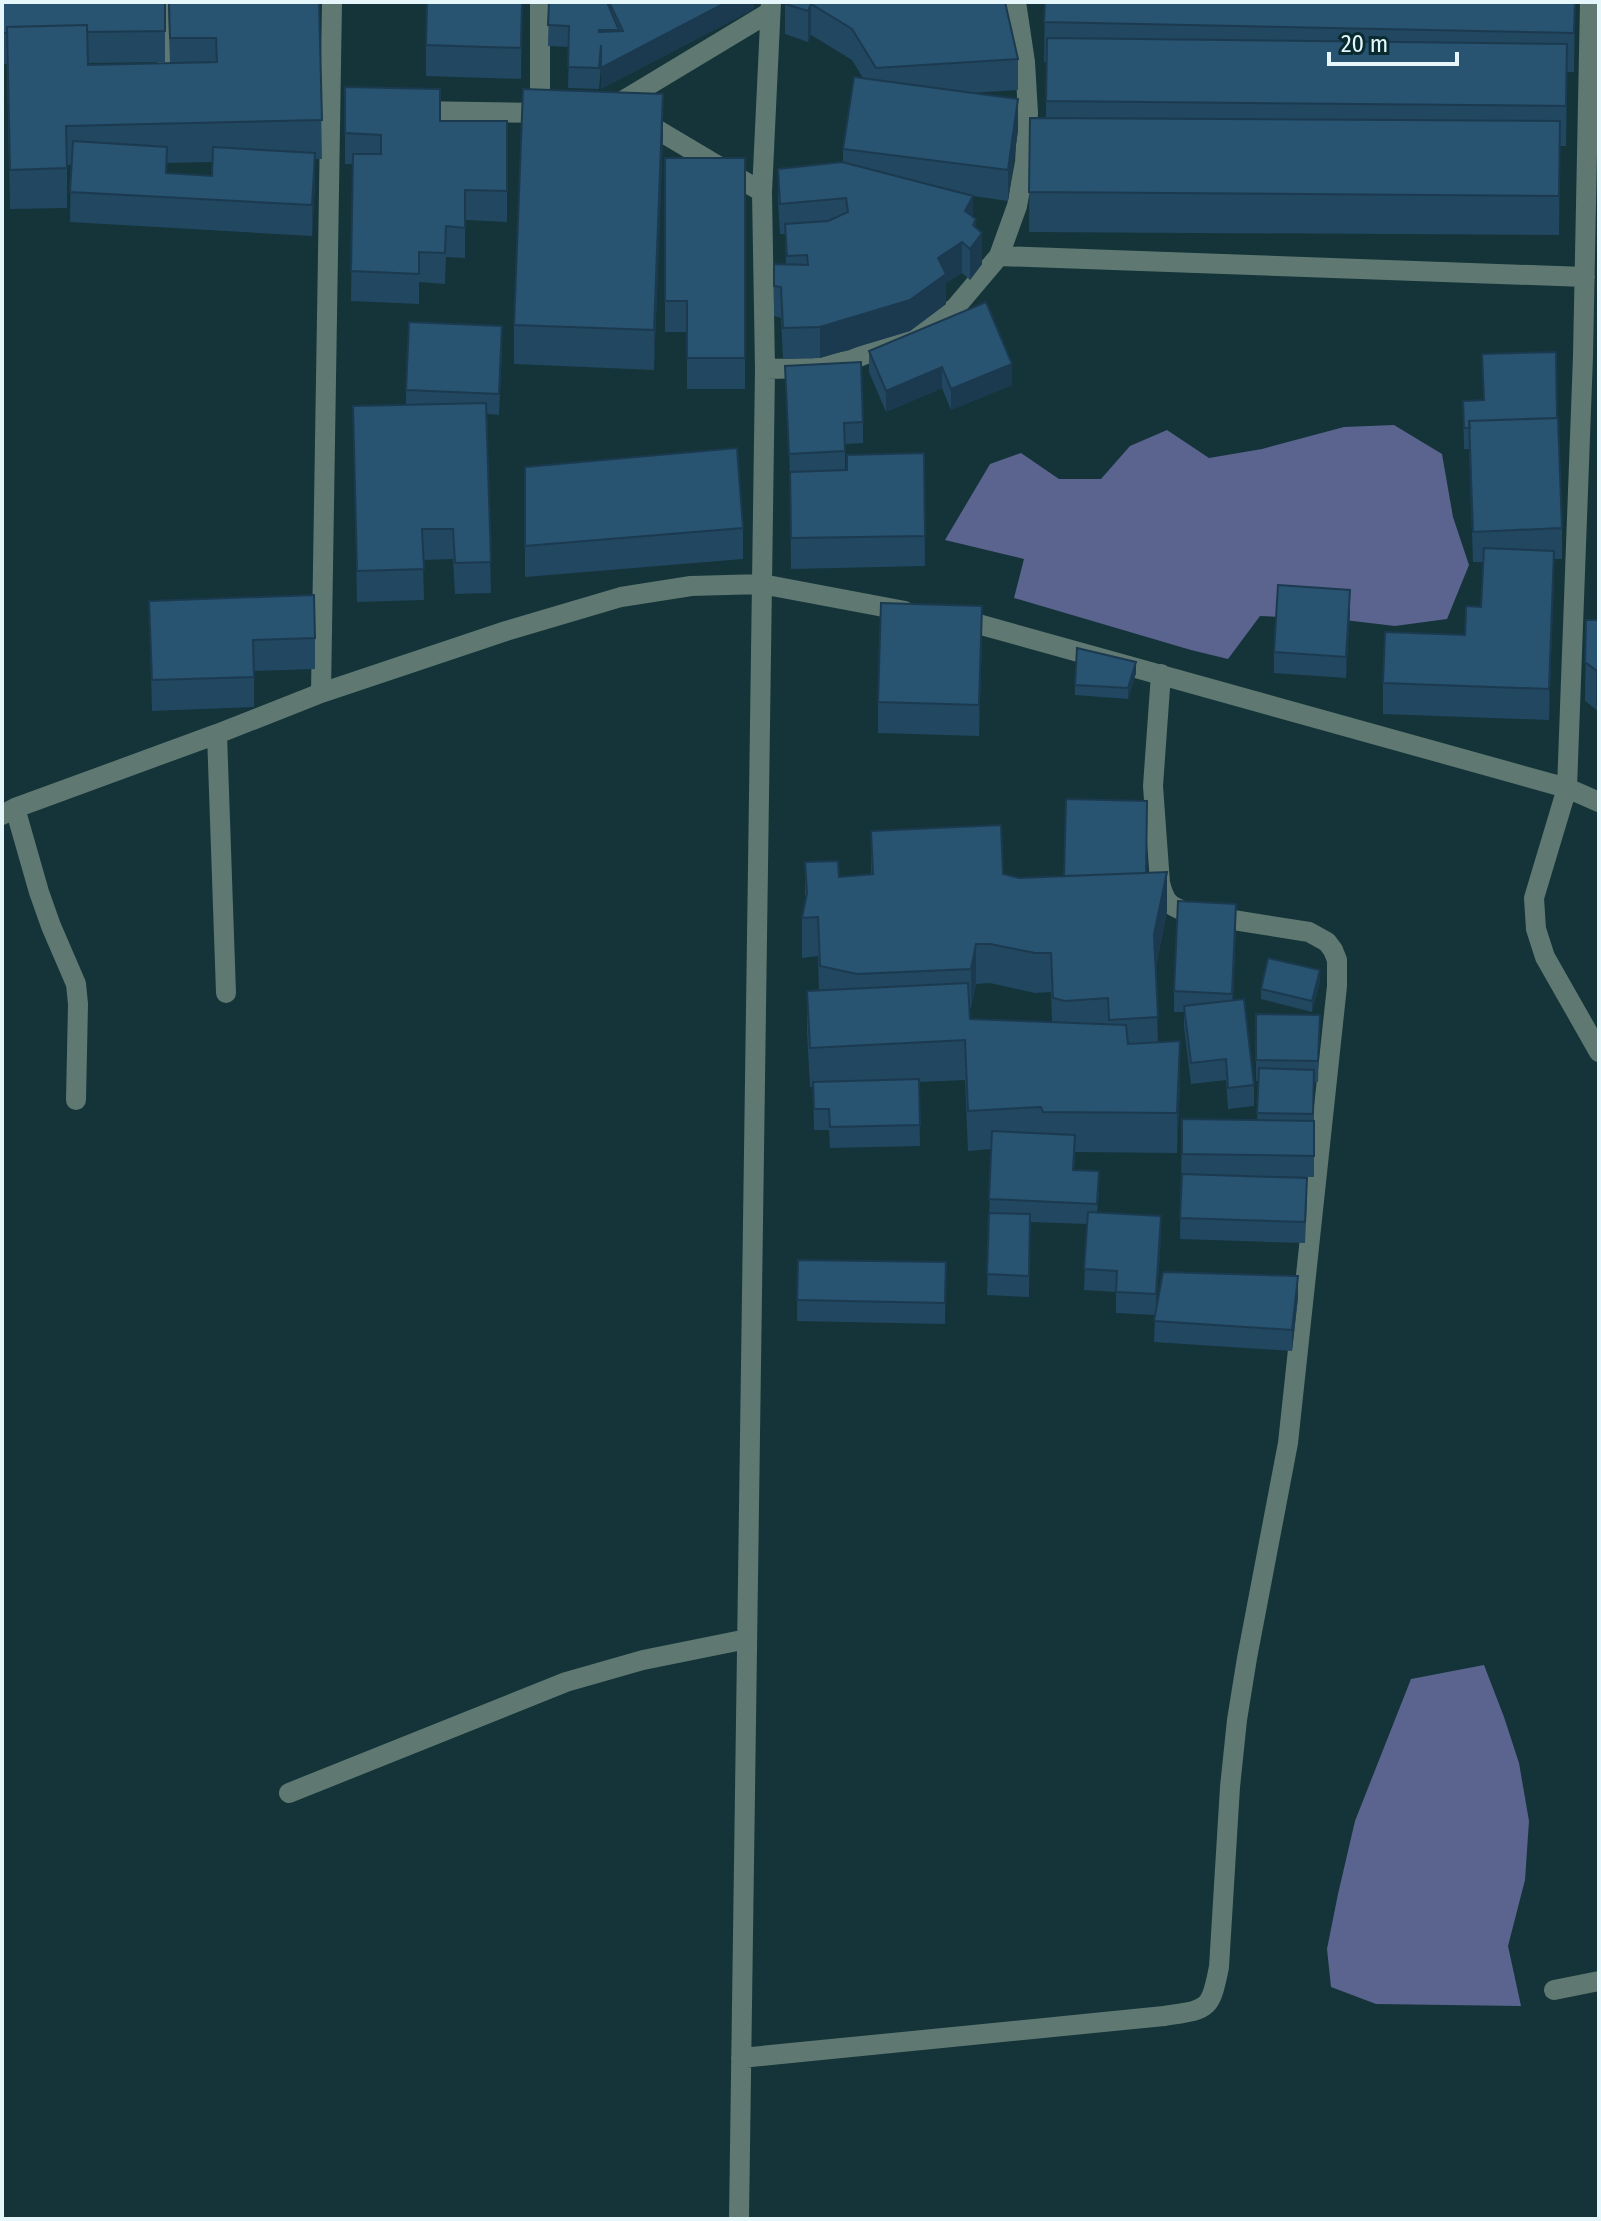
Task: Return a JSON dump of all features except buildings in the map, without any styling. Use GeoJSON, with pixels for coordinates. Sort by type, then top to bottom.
{"type":"FeatureCollection","features":[{"type":"Feature","properties":{"kind":"street"},"geometry":{"type":"LineString","coordinates":[[166,2],[168,89]]}},
{"type":"Feature","properties":{"kind":"street"},"geometry":{"type":"LineString","coordinates":[[321,693],[338,109],[332,2]]}},
{"type":"Feature","properties":{"kind":"street"},"geometry":{"type":"LineString","coordinates":[[540,2],[540,114]]}},
{"type":"Feature","properties":{"kind":"street"},"geometry":{"type":"LineString","coordinates":[[765,369],[815,368],[851,360],[920,333],[955,308],[999,256],[1017,206],[1025,162],[1028,113],[1026,75],[1016,2]]}},
{"type":"Feature","properties":{"kind":"street"},"geometry":{"type":"LineString","coordinates":[[1585,3],[1585,277],[1591,356],[1567,788],[1534,898],[1536,929],[1545,957],[1599,1052]]}},
{"type":"Feature","properties":{"kind":"street"},"geometry":{"type":"LineString","coordinates":[[762,192],[610,107],[771,7]]}},
{"type":"Feature","properties":{"kind":"street"},"geometry":{"type":"LineString","coordinates":[[739,2219],[765,369],[762,192],[771,7]]}},
{"type":"Feature","properties":{"kind":"street"},"geometry":{"type":"LineString","coordinates":[[390,110],[540,114],[571,111]]}},
{"type":"Feature","properties":{"kind":"street"},"geometry":{"type":"LineString","coordinates":[[999,256],[1585,277]]}},
{"type":"Feature","properties":{"kind":"street"},"geometry":{"type":"LineString","coordinates":[[76,1100],[76,984],[8,811],[321,693],[506,631],[621,597],[691,586],[762,584],[978,624],[1567,788],[1599,802]]}},
{"type":"Feature","properties":{"kind":"street"},"geometry":{"type":"LineString","coordinates":[[741,2058],[1164,2016],[1207,2005],[1214,1993],[1219,1967],[1236,1734],[1247,1658],[1288,1443],[1337,986],[1337,960],[1327,942],[1309,932],[1189,913],[1171,906],[1163,897],[1153,786],[1161,674]]}},
{"type":"Feature","properties":{"kind":"street"},"geometry":{"type":"LineString","coordinates":[[217,734],[226,993]]}},
{"type":"Feature","properties":{"kind":"street"},"geometry":{"type":"LineString","coordinates":[[289,1793],[566,1682],[643,1660],[747,1639]]}},
{"type":"Feature","properties":{"kind":"street"},"geometry":{"type":"LineString","coordinates":[[1554,1990],[1599,1981]]}},
{"type":"Feature","properties":{"kind":"water"},"geometry":{"type":"Polygon","coordinates":[[[1394,425],[1442,454],[1453,517],[1469,565],[1447,619],[1395,626],[1336,619],[1260,616],[1228,659],[1014,598],[1024,559],[945,540],[990,464],[1021,453],[1059,479],[1101,479],[1130,446],[1167,430],[1209,458],[1262,449],[1344,427],[1394,425]]]}},
{"type":"Feature","properties":{"kind":"water"},"geometry":{"type":"Polygon","coordinates":[[[1484,1665],[1519,1763],[1529,1821],[1525,1880],[1508,1946],[1521,2006],[1376,2004],[1331,1987],[1327,1949],[1355,1821],[1411,1679],[1484,1665]]]}}]}
